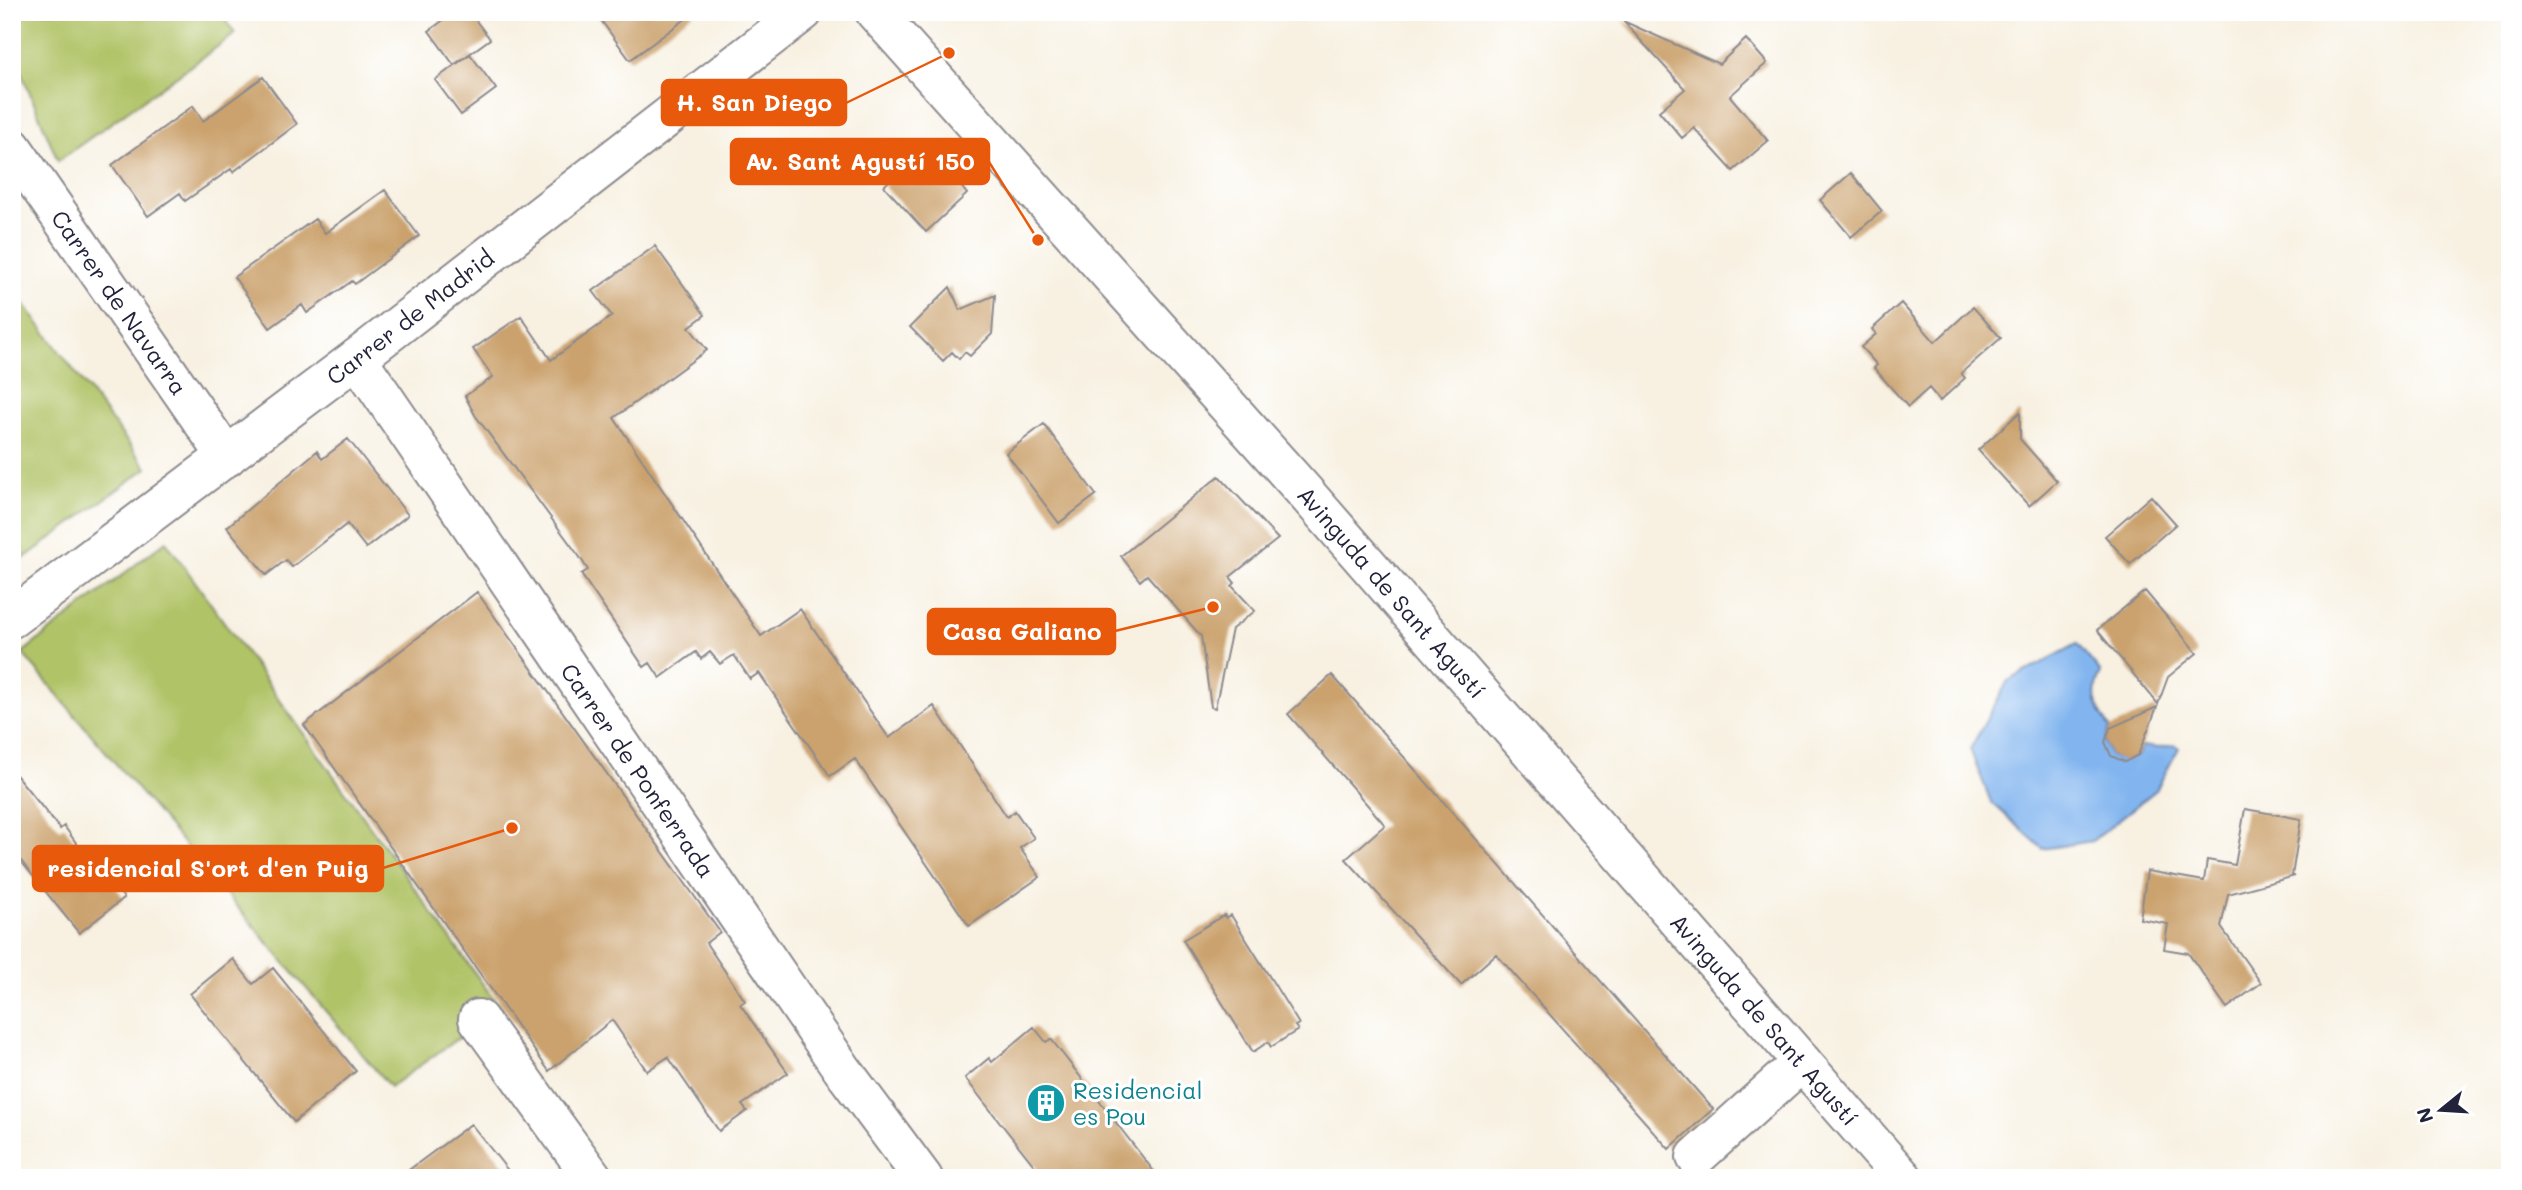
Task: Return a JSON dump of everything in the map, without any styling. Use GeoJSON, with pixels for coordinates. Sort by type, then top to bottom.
{"type":"FeatureCollection","features":[{"type":"Feature","properties":{"kind":"street","name":"Carrer de Madrid"},"geometry":{"type":"LineString","coordinates":[[12,618],[228,457],[803,12]]}},
{"type":"Feature","properties":{"kind":"street","name":"Avinguda de Sant Agustí"},"geometry":{"type":"LineString","coordinates":[[875,12],[1303,490],[1903,1178]]}},
{"type":"Feature","properties":{"kind":"street","name":"Carrer de Navarra"},"geometry":{"type":"LineString","coordinates":[[16,154],[228,457]]}},
{"type":"Feature","properties":{"kind":"street","name":"Carrer de Ponferrada"},"geometry":{"type":"LineString","coordinates":[[357,358],[842,1069],[923,1178]]}},
{"type":"Feature","properties":{"kind":"street"},"geometry":{"type":"LineString","coordinates":[[478,1019],[593,1178]]}},
{"type":"Feature","properties":{"kind":"street"},"geometry":{"type":"LineString","coordinates":[[1696,1157],[1802,1062]]}},
{"type":"Feature","properties":{"kind":"green space"},"geometry":{"type":"Polygon","coordinates":[[[12,12],[220,12],[235,34],[58,161],[12,50],[12,12]]]}},
{"type":"Feature","properties":{"kind":"green space"},"geometry":{"type":"Polygon","coordinates":[[[12,288],[147,468],[12,567],[12,288]]]}},
{"type":"Feature","properties":{"kind":"green space"},"geometry":{"type":"Polygon","coordinates":[[[166,541],[500,1008],[390,1087],[22,653],[166,541]]]}},
{"type":"Feature","properties":{"kind":"water"},"geometry":{"type":"Polygon","coordinates":[[[2077,644],[2101,673],[2095,695],[2098,708],[2110,728],[2105,742],[2111,756],[2125,761],[2138,755],[2142,746],[2159,748],[2175,745],[2179,748],[2156,790],[2092,841],[2043,849],[1991,802],[1970,749],[2008,681],[2077,644]]]}},
{"type":"Feature","properties":{"kind":"building"},"geometry":{"type":"Polygon","coordinates":[[[454,12],[469,12],[490,39],[454,65],[429,31],[454,12]]]}},
{"type":"Feature","properties":{"kind":"building"},"geometry":{"type":"Polygon","coordinates":[[[595,12],[695,12],[630,60],[595,12]]]}},
{"type":"Feature","properties":{"kind":"building"},"geometry":{"type":"Polygon","coordinates":[[[1623,21],[1719,64],[1746,39],[1767,63],[1730,96],[1768,141],[1733,171],[1694,128],[1682,138],[1659,111],[1685,89],[1623,21]]]}},
{"type":"Feature","properties":{"kind":"building"},"geometry":{"type":"Polygon","coordinates":[[[470,54],[496,89],[461,115],[435,80],[470,54]]]}},
{"type":"Feature","properties":{"kind":"building"},"geometry":{"type":"Polygon","coordinates":[[[263,77],[297,124],[233,172],[231,169],[185,201],[180,193],[148,216],[112,165],[193,106],[203,121],[263,77]]]}},
{"type":"Feature","properties":{"kind":"building"},"geometry":{"type":"Polygon","coordinates":[[[927,143],[967,194],[926,232],[884,186],[927,143]]]}},
{"type":"Feature","properties":{"kind":"building"},"geometry":{"type":"Polygon","coordinates":[[[1851,173],[1882,211],[1851,237],[1820,200],[1851,173]]]}},
{"type":"Feature","properties":{"kind":"building"},"geometry":{"type":"Polygon","coordinates":[[[385,190],[419,236],[355,284],[352,281],[307,313],[302,305],[270,328],[234,277],[315,219],[325,233],[385,190]]]}},
{"type":"Feature","properties":{"kind":"building"},"geometry":{"type":"Polygon","coordinates":[[[655,246],[705,315],[689,327],[707,350],[614,418],[761,636],[800,609],[889,738],[934,706],[1007,817],[1015,811],[1034,838],[1020,848],[1040,877],[969,926],[855,759],[830,776],[759,673],[750,679],[734,655],[720,664],[710,652],[701,659],[696,652],[660,678],[650,663],[644,667],[581,574],[588,570],[579,556],[475,415],[465,396],[493,377],[473,349],[521,316],[551,360],[612,316],[593,291],[655,246]]]}},
{"type":"Feature","properties":{"kind":"building"},"geometry":{"type":"Polygon","coordinates":[[[950,287],[960,310],[995,295],[992,334],[970,356],[965,352],[959,359],[952,352],[943,361],[910,327],[950,287]]]}},
{"type":"Feature","properties":{"kind":"building"},"geometry":{"type":"Polygon","coordinates":[[[1901,303],[1935,342],[1973,307],[2001,338],[1961,373],[1965,378],[1940,401],[1929,388],[1908,407],[1874,368],[1877,365],[1861,347],[1876,334],[1872,329],[1901,303]]]}},
{"type":"Feature","properties":{"kind":"building"},"geometry":{"type":"Polygon","coordinates":[[[2020,412],[2020,439],[2057,481],[2029,506],[1978,450],[2020,412]]]}},
{"type":"Feature","properties":{"kind":"building"},"geometry":{"type":"Polygon","coordinates":[[[1044,424],[1096,495],[1059,523],[1006,453],[1044,424]]]}},
{"type":"Feature","properties":{"kind":"building"},"geometry":{"type":"Polygon","coordinates":[[[348,439],[408,515],[366,548],[347,524],[292,567],[286,560],[266,575],[227,527],[317,451],[322,459],[348,439]]]}},
{"type":"Feature","properties":{"kind":"building"},"geometry":{"type":"Polygon","coordinates":[[[1219,476],[1278,539],[1230,577],[1235,583],[1232,586],[1255,611],[1232,629],[1215,708],[1211,707],[1201,636],[1147,575],[1140,581],[1121,556],[1219,476]]]}},
{"type":"Feature","properties":{"kind":"building"},"geometry":{"type":"Polygon","coordinates":[[[2151,496],[2176,524],[2130,564],[2105,536],[2151,496]]]}},
{"type":"Feature","properties":{"kind":"building"},"geometry":{"type":"Polygon","coordinates":[[[2145,591],[2197,653],[2168,677],[2158,704],[2097,630],[2145,591]]]}},
{"type":"Feature","properties":{"kind":"building"},"geometry":{"type":"Polygon","coordinates":[[[477,592],[720,932],[706,943],[745,1001],[740,1004],[788,1073],[742,1105],[747,1111],[719,1131],[668,1057],[647,1071],[612,1020],[549,1071],[304,725],[477,592]]]}},
{"type":"Feature","properties":{"kind":"building"},"geometry":{"type":"Polygon","coordinates":[[[1332,675],[1713,1109],[1669,1149],[1496,954],[1461,985],[1346,859],[1385,825],[1288,714],[1332,675]]]}},
{"type":"Feature","properties":{"kind":"building"},"geometry":{"type":"Polygon","coordinates":[[[2157,707],[2138,755],[2125,762],[2111,756],[2105,742],[2110,728],[2157,707]]]}},
{"type":"Feature","properties":{"kind":"building"},"geometry":{"type":"Polygon","coordinates":[[[12,770],[60,829],[64,826],[92,865],[96,862],[124,898],[79,933],[12,850],[12,770]]]}},
{"type":"Feature","properties":{"kind":"building"},"geometry":{"type":"Polygon","coordinates":[[[2245,809],[2301,819],[2292,876],[2295,876],[2228,894],[2221,927],[2261,983],[2227,1008],[2188,953],[2164,949],[2168,924],[2140,919],[2147,871],[2204,881],[2207,860],[2235,865],[2245,809]]]}},
{"type":"Feature","properties":{"kind":"building"},"geometry":{"type":"Polygon","coordinates":[[[1224,915],[1226,918],[1231,915],[1299,1024],[1295,1026],[1298,1030],[1271,1047],[1268,1042],[1253,1052],[1183,940],[1224,915]]]}},
{"type":"Feature","properties":{"kind":"building"},"geometry":{"type":"Polygon","coordinates":[[[233,959],[253,984],[273,968],[356,1071],[294,1122],[190,994],[233,959]]]}},
{"type":"Feature","properties":{"kind":"building","name":"Residencial es Pou"},"geometry":{"type":"Polygon","coordinates":[[[1034,1027],[1046,1042],[1051,1039],[1159,1178],[1044,1178],[965,1078],[989,1058],[992,1062],[1034,1027]]]}},
{"type":"Feature","properties":{"kind":"building"},"geometry":{"type":"Polygon","coordinates":[[[471,1124],[514,1178],[398,1178],[471,1124]]]}},
{"type":"Feature","properties":{"kind":"place","name":"H. San Diego"},"geometry":{"type":"Point","coordinates":[949,53]}},
{"type":"Feature","properties":{"kind":"place","name":"Av. Sant Agustí 150"},"geometry":{"type":"Point","coordinates":[1038,240]}},
{"type":"Feature","properties":{"kind":"place","name":"Casa Galiano"},"geometry":{"type":"Point","coordinates":[1213,607]}},
{"type":"Feature","properties":{"kind":"place","name":"residencial S'ort d'en Puig"},"geometry":{"type":"Point","coordinates":[512,828]}},
{"type":"Feature","properties":{"kind":"place","name":"Residencial es Pou"},"geometry":{"type":"Point","coordinates":[1046,1103]}}]}
